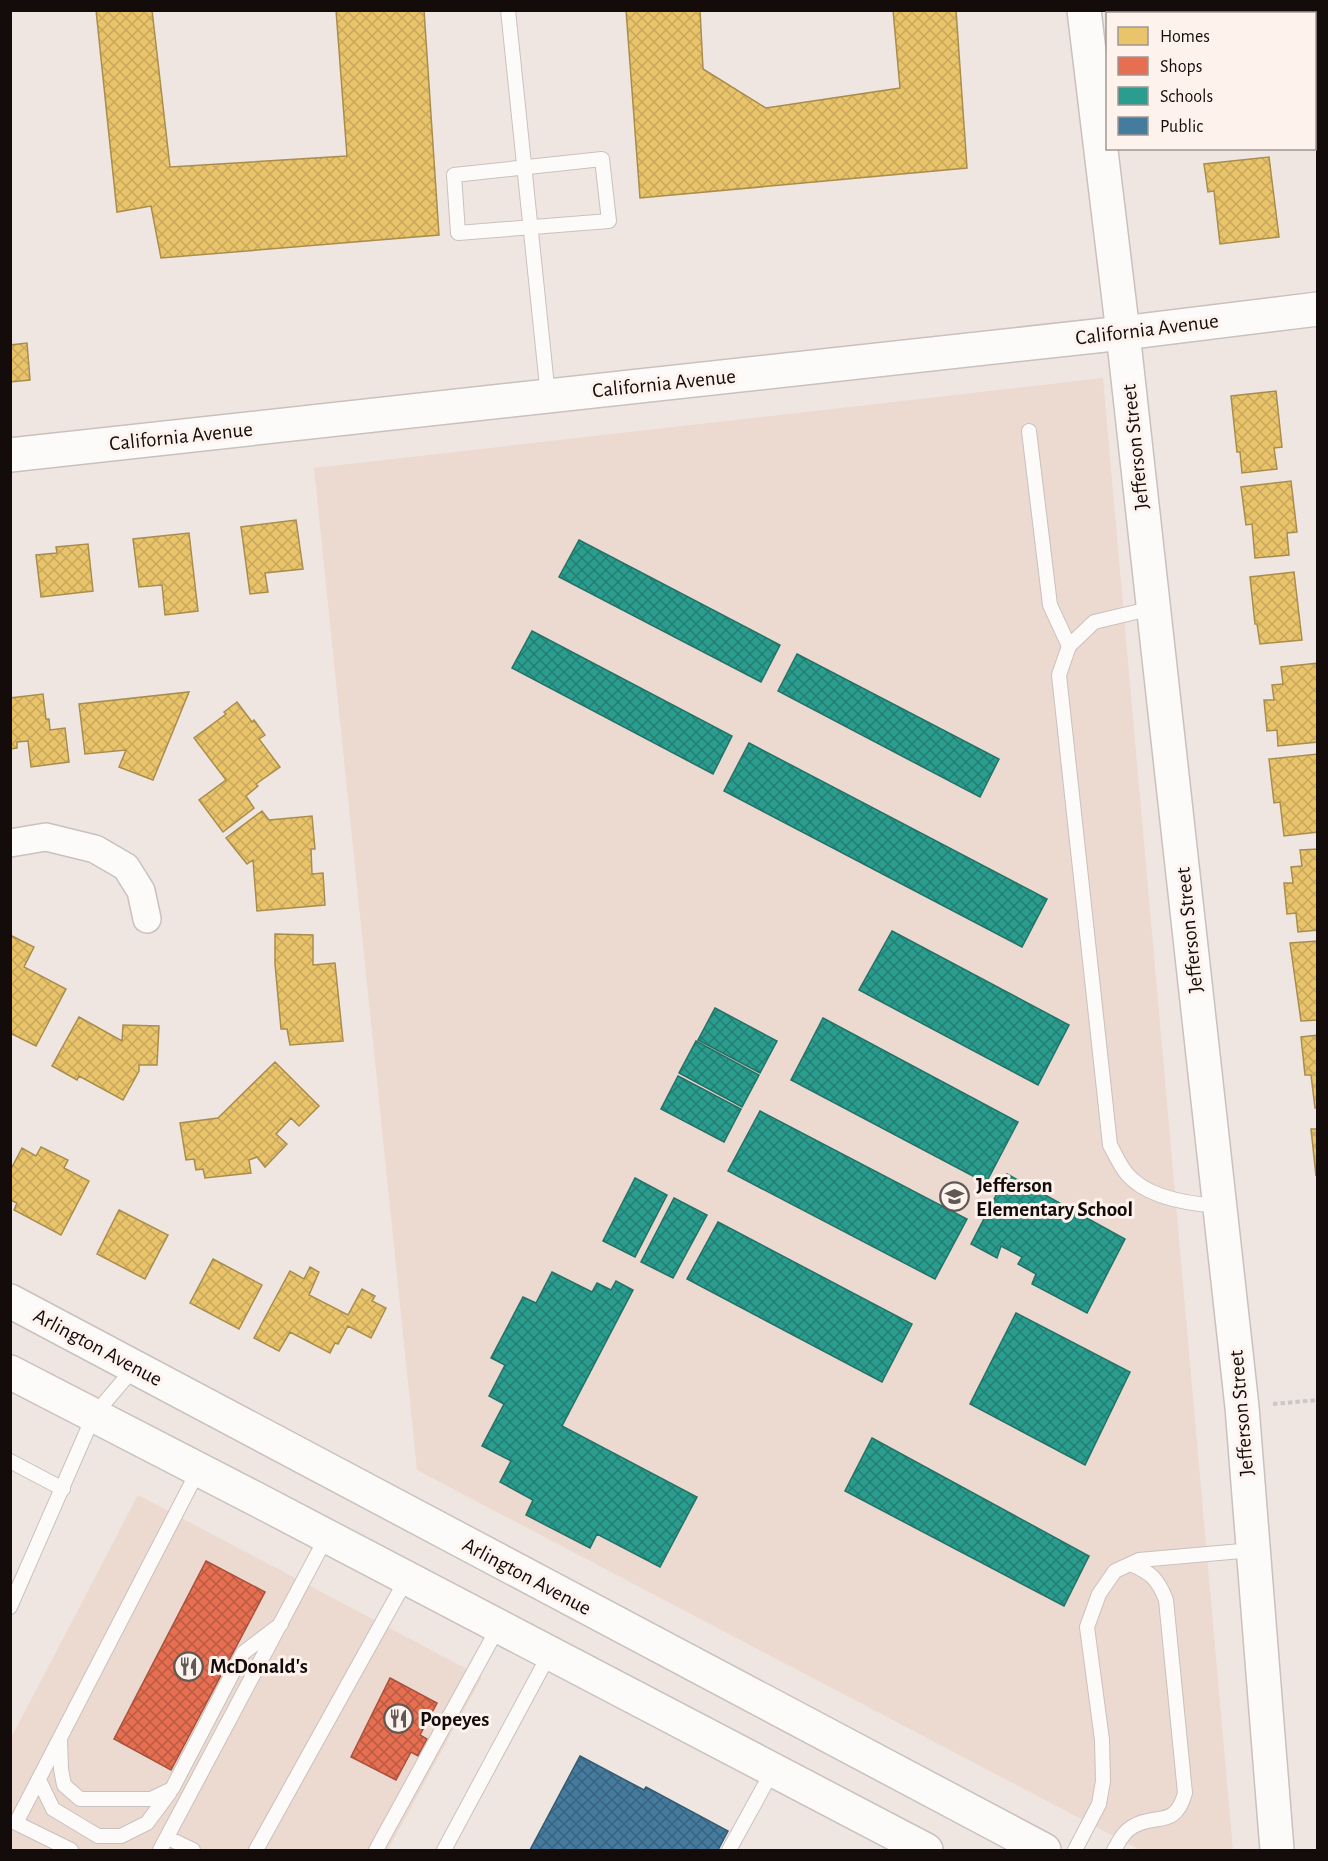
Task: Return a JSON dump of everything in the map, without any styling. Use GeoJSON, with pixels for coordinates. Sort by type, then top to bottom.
{"type":"FeatureCollection","features":[{"type":"Feature","properties":{"kind":"main road","name":"Jefferson Street"},"geometry":{"type":"LineString","coordinates":[[1084,10],[1123,333],[1242,1407],[1277,1851]]}},
{"type":"Feature","properties":{"kind":"main road","name":"California Avenue"},"geometry":{"type":"LineString","coordinates":[[10,455],[1123,333],[1317,309]]}},
{"type":"Feature","properties":{"kind":"main road","name":"Arlington Avenue"},"geometry":{"type":"LineString","coordinates":[[10,1301],[1044,1851]]}},
{"type":"Feature","properties":{"kind":"main road"},"geometry":{"type":"LineString","coordinates":[[10,1372],[926,1851]]}},
{"type":"Feature","properties":{"kind":"street"},"geometry":{"type":"LineString","coordinates":[[10,843],[46,837],[95,849],[126,867],[141,891],[147,919]]}},
{"type":"Feature","properties":{"kind":"lane"},"geometry":{"type":"LineString","coordinates":[[508,10],[548,396]]}},
{"type":"Feature","properties":{"kind":"lane"},"geometry":{"type":"LineString","coordinates":[[602,159],[609,220],[531,227],[458,233],[454,175],[602,159]]}},
{"type":"Feature","properties":{"kind":"lane"},"geometry":{"type":"LineString","coordinates":[[1029,431],[1050,605],[1069,646]]}},
{"type":"Feature","properties":{"kind":"lane"},"geometry":{"type":"LineString","coordinates":[[1153,608],[1094,622],[1069,646],[1059,675],[1110,1145],[1127,1175],[1153,1193],[1191,1204],[1219,1206]]}},
{"type":"Feature","properties":{"kind":"lane"},"geometry":{"type":"LineString","coordinates":[[10,1607],[94,1415],[135,1367]]}},
{"type":"Feature","properties":{"kind":"lane"},"geometry":{"type":"LineString","coordinates":[[10,1461],[63,1489]]}},
{"type":"Feature","properties":{"kind":"lane"},"geometry":{"type":"LineString","coordinates":[[70,1851],[16,1823],[199,1469]]}},
{"type":"Feature","properties":{"kind":"lane"},"geometry":{"type":"LineString","coordinates":[[160,1851],[327,1536]]}},
{"type":"Feature","properties":{"kind":"lane"},"geometry":{"type":"LineString","coordinates":[[1075,1851],[1099,1804],[1103,1781],[1102,1740],[1087,1627],[1099,1594],[1115,1571],[1139,1560],[1253,1550]]}},
{"type":"Feature","properties":{"kind":"lane"},"geometry":{"type":"LineString","coordinates":[[1114,1851],[1125,1832],[1132,1827],[1168,1818],[1178,1811],[1185,1793],[1166,1600],[1160,1584],[1152,1576],[1131,1564]]}},
{"type":"Feature","properties":{"kind":"lane"},"geometry":{"type":"LineString","coordinates":[[256,1851],[407,1578]]}},
{"type":"Feature","properties":{"kind":"lane"},"geometry":{"type":"LineString","coordinates":[[39,1780],[53,1809],[98,1836],[121,1836],[147,1823],[172,1789],[243,1653],[281,1624]]}},
{"type":"Feature","properties":{"kind":"lane"},"geometry":{"type":"LineString","coordinates":[[376,1851],[499,1626]]}},
{"type":"Feature","properties":{"kind":"lane"},"geometry":{"type":"LineString","coordinates":[[444,1851],[550,1653]]}},
{"type":"Feature","properties":{"kind":"lane"},"geometry":{"type":"LineString","coordinates":[[60,1739],[64,1785],[80,1799],[151,1799],[172,1789]]}},
{"type":"Feature","properties":{"kind":"lane"},"geometry":{"type":"LineString","coordinates":[[729,1851],[773,1770]]}},
{"type":"Feature","properties":{"kind":"lane"},"geometry":{"type":"LineString","coordinates":[[168,1838],[193,1851]]}},
{"type":"Feature","properties":{"kind":"path"},"geometry":{"type":"LineString","coordinates":[[1242,1407],[1317,1400]]}},
{"type":"Feature","properties":{"kind":"shaded area"},"geometry":{"type":"Polygon","coordinates":[[[1103,378],[1233,1850],[1140,1850],[417,1470],[314,468],[1103,378]]]}},
{"type":"Feature","properties":{"kind":"shaded area"},"geometry":{"type":"Polygon","coordinates":[[[138,1495],[482,1677],[388,1850],[11,1850],[10,1740],[138,1495]]]}},
{"type":"Feature","properties":{"kind":"building: Homes"},"geometry":{"type":"Polygon","coordinates":[[[96,10],[152,10],[170,167],[347,156],[336,10],[424,10],[439,235],[161,258],[151,206],[117,212],[96,10]]]}},
{"type":"Feature","properties":{"kind":"building: Homes"},"geometry":{"type":"Polygon","coordinates":[[[626,10],[700,10],[703,69],[766,108],[900,88],[893,10],[956,10],[967,168],[640,198],[626,10]]]}},
{"type":"Feature","properties":{"kind":"building: Homes"},"geometry":{"type":"Polygon","coordinates":[[[1187,10],[1237,10],[1238,12],[1188,12],[1187,10]]]}},
{"type":"Feature","properties":{"kind":"building: Homes"},"geometry":{"type":"Polygon","coordinates":[[[1269,157],[1279,237],[1220,244],[1214,191],[1208,192],[1204,164],[1269,157]]]}},
{"type":"Feature","properties":{"kind":"building: Homes"},"geometry":{"type":"Polygon","coordinates":[[[27,343],[30,380],[10,382],[10,345],[27,343]]]}},
{"type":"Feature","properties":{"kind":"building: Homes"},"geometry":{"type":"Polygon","coordinates":[[[1276,391],[1282,447],[1274,448],[1277,469],[1242,473],[1240,452],[1237,452],[1231,396],[1276,391]]]}},
{"type":"Feature","properties":{"kind":"building: Homes"},"geometry":{"type":"Polygon","coordinates":[[[1291,481],[1297,532],[1287,533],[1289,555],[1255,558],[1252,524],[1246,525],[1241,487],[1291,481]]]}},
{"type":"Feature","properties":{"kind":"building: Homes"},"geometry":{"type":"Polygon","coordinates":[[[296,520],[303,569],[265,573],[268,592],[250,594],[241,527],[296,520]]]}},
{"type":"Feature","properties":{"kind":"building: Homes"},"geometry":{"type":"Polygon","coordinates":[[[189,533],[198,611],[165,615],[162,585],[139,587],[133,539],[189,533]]]}},
{"type":"Feature","properties":{"kind":"building: Homes"},"geometry":{"type":"Polygon","coordinates":[[[88,544],[93,591],[41,597],[36,555],[57,553],[56,547],[88,544]]]}},
{"type":"Feature","properties":{"kind":"building: Homes"},"geometry":{"type":"Polygon","coordinates":[[[1294,572],[1302,640],[1260,644],[1257,624],[1255,624],[1250,577],[1294,572]]]}},
{"type":"Feature","properties":{"kind":"building: Homes"},"geometry":{"type":"Polygon","coordinates":[[[1318,663],[1318,742],[1278,746],[1277,730],[1267,731],[1264,700],[1274,700],[1272,685],[1283,684],[1281,667],[1318,663]]]}},
{"type":"Feature","properties":{"kind":"building: Homes"},"geometry":{"type":"Polygon","coordinates":[[[189,692],[153,780],[119,767],[126,750],[85,754],[79,704],[189,692]]]}},
{"type":"Feature","properties":{"kind":"building: Homes"},"geometry":{"type":"Polygon","coordinates":[[[43,694],[46,719],[49,719],[50,730],[65,728],[69,762],[31,767],[28,741],[17,742],[17,748],[10,749],[10,698],[43,694]]]}},
{"type":"Feature","properties":{"kind":"building: Homes"},"geometry":{"type":"Polygon","coordinates":[[[237,702],[265,735],[259,739],[280,767],[256,784],[258,786],[246,796],[254,808],[223,832],[199,800],[226,780],[194,738],[226,714],[224,712],[237,702]]]}},
{"type":"Feature","properties":{"kind":"building: Homes"},"geometry":{"type":"Polygon","coordinates":[[[1318,754],[1318,832],[1284,836],[1280,802],[1274,803],[1269,759],[1318,754]]]}},
{"type":"Feature","properties":{"kind":"building: Homes"},"geometry":{"type":"Polygon","coordinates":[[[262,811],[269,820],[312,816],[315,849],[311,849],[312,874],[323,873],[325,905],[257,911],[253,860],[247,864],[226,838],[262,811]]]}},
{"type":"Feature","properties":{"kind":"building: Homes"},"geometry":{"type":"Polygon","coordinates":[[[1318,849],[1318,930],[1298,932],[1296,913],[1287,914],[1284,883],[1293,883],[1291,867],[1302,866],[1300,850],[1318,849]]]}},
{"type":"Feature","properties":{"kind":"building: Homes"},"geometry":{"type":"Polygon","coordinates":[[[275,934],[313,935],[313,965],[335,963],[343,1041],[290,1045],[287,1029],[281,1029],[275,964],[275,934]]]}},
{"type":"Feature","properties":{"kind":"building: Homes"},"geometry":{"type":"Polygon","coordinates":[[[10,935],[34,947],[24,967],[66,989],[36,1046],[10,1033],[10,935]]]}},
{"type":"Feature","properties":{"kind":"building: Homes"},"geometry":{"type":"Polygon","coordinates":[[[1318,941],[1318,1020],[1301,1021],[1290,943],[1318,941]]]}},
{"type":"Feature","properties":{"kind":"building: Homes"},"geometry":{"type":"Polygon","coordinates":[[[79,1017],[122,1041],[123,1025],[159,1026],[157,1065],[139,1065],[139,1071],[123,1100],[79,1076],[77,1080],[52,1066],[79,1017]]]}},
{"type":"Feature","properties":{"kind":"building: Homes"},"geometry":{"type":"Polygon","coordinates":[[[1318,1035],[1318,1108],[1315,1108],[1311,1075],[1305,1075],[1301,1037],[1318,1035]]]}},
{"type":"Feature","properties":{"kind":"building: Homes"},"geometry":{"type":"Polygon","coordinates":[[[275,1062],[319,1106],[299,1126],[291,1118],[276,1134],[287,1144],[265,1167],[257,1157],[249,1160],[251,1173],[205,1178],[203,1169],[196,1170],[194,1159],[186,1160],[180,1123],[218,1118],[275,1062]]]}},
{"type":"Feature","properties":{"kind":"building: Homes"},"geometry":{"type":"Polygon","coordinates":[[[1311,1129],[1318,1129],[1316,1176],[1311,1129]]]}},
{"type":"Feature","properties":{"kind":"building: Homes"},"geometry":{"type":"Polygon","coordinates":[[[41,1147],[68,1160],[64,1168],[89,1181],[61,1235],[14,1210],[17,1203],[10,1200],[10,1171],[22,1148],[36,1156],[41,1147]]]}},
{"type":"Feature","properties":{"kind":"building: Homes"},"geometry":{"type":"Polygon","coordinates":[[[119,1210],[168,1235],[145,1279],[97,1254],[119,1210]]]}},
{"type":"Feature","properties":{"kind":"building: Homes"},"geometry":{"type":"Polygon","coordinates":[[[213,1259],[262,1285],[239,1329],[190,1303],[213,1259]]]}},
{"type":"Feature","properties":{"kind":"building: Homes"},"geometry":{"type":"Polygon","coordinates":[[[310,1267],[319,1272],[309,1295],[348,1315],[362,1289],[375,1296],[372,1301],[386,1308],[371,1338],[348,1326],[330,1353],[290,1332],[279,1351],[254,1338],[290,1271],[304,1279],[310,1267]]]}},
{"type":"Feature","properties":{"kind":"building: Shops","name":"McDonald's"},"geometry":{"type":"Polygon","coordinates":[[[206,1561],[265,1592],[171,1770],[114,1739],[206,1561]]]}},
{"type":"Feature","properties":{"kind":"building: Shops","name":"Popeyes"},"geometry":{"type":"Polygon","coordinates":[[[390,1678],[437,1703],[420,1735],[427,1739],[418,1756],[411,1752],[396,1780],[351,1757],[390,1678]]]}},
{"type":"Feature","properties":{"kind":"building: Schools"},"geometry":{"type":"Polygon","coordinates":[[[579,540],[780,645],[761,682],[559,577],[579,540]]]}},
{"type":"Feature","properties":{"kind":"building: Schools"},"geometry":{"type":"Polygon","coordinates":[[[532,631],[732,736],[713,774],[512,668],[532,631]]]}},
{"type":"Feature","properties":{"kind":"building: Schools"},"geometry":{"type":"Polygon","coordinates":[[[797,654],[999,759],[980,797],[778,691],[797,654]]]}},
{"type":"Feature","properties":{"kind":"building: Schools"},"geometry":{"type":"Polygon","coordinates":[[[749,743],[1047,899],[1022,947],[724,791],[749,743]]]}},
{"type":"Feature","properties":{"kind":"building: Schools"},"geometry":{"type":"Polygon","coordinates":[[[892,931],[1069,1025],[1038,1085],[859,990],[892,931]]]}},
{"type":"Feature","properties":{"kind":"building: Schools"},"geometry":{"type":"Polygon","coordinates":[[[715,1008],[777,1041],[760,1073],[698,1040],[715,1008]]]}},
{"type":"Feature","properties":{"kind":"building: Schools"},"geometry":{"type":"Polygon","coordinates":[[[823,1018],[1018,1122],[986,1183],[791,1080],[823,1018]]]}},
{"type":"Feature","properties":{"kind":"building: Schools"},"geometry":{"type":"Polygon","coordinates":[[[696,1041],[759,1075],[742,1107],[679,1073],[696,1041]]]}},
{"type":"Feature","properties":{"kind":"building: Schools"},"geometry":{"type":"Polygon","coordinates":[[[678,1076],[741,1109],[724,1142],[661,1109],[678,1076]]]}},
{"type":"Feature","properties":{"kind":"building: Schools"},"geometry":{"type":"Polygon","coordinates":[[[760,1111],[967,1219],[935,1279],[728,1171],[760,1111]]]}},
{"type":"Feature","properties":{"kind":"building: Schools"},"geometry":{"type":"Polygon","coordinates":[[[1007,1174],[1125,1239],[1087,1313],[1032,1284],[1036,1274],[1018,1264],[1022,1257],[1001,1246],[997,1258],[971,1244],[1007,1174]]]}},
{"type":"Feature","properties":{"kind":"building: Schools"},"geometry":{"type":"Polygon","coordinates":[[[635,1178],[667,1195],[635,1257],[603,1241],[635,1178]]]}},
{"type":"Feature","properties":{"kind":"building: Schools"},"geometry":{"type":"Polygon","coordinates":[[[674,1198],[707,1215],[673,1278],[641,1262],[674,1198]]]}},
{"type":"Feature","properties":{"kind":"building: Schools"},"geometry":{"type":"Polygon","coordinates":[[[718,1222],[912,1324],[882,1382],[687,1279],[718,1222]]]}},
{"type":"Feature","properties":{"kind":"building: Schools"},"geometry":{"type":"Polygon","coordinates":[[[552,1272],[592,1292],[597,1283],[611,1290],[616,1281],[633,1290],[562,1426],[697,1497],[660,1567],[597,1534],[590,1548],[526,1515],[533,1500],[500,1482],[511,1461],[482,1446],[504,1404],[489,1396],[505,1365],[491,1358],[523,1297],[536,1303],[552,1272]]]}},
{"type":"Feature","properties":{"kind":"building: Schools"},"geometry":{"type":"Polygon","coordinates":[[[1016,1313],[1130,1372],[1085,1465],[970,1404],[1016,1313]]]}},
{"type":"Feature","properties":{"kind":"building: Schools"},"geometry":{"type":"Polygon","coordinates":[[[872,1438],[1089,1556],[1064,1606],[845,1491],[872,1438]]]}},
{"type":"Feature","properties":{"kind":"building: Public"},"geometry":{"type":"Polygon","coordinates":[[[580,1756],[644,1790],[646,1787],[728,1831],[718,1850],[530,1850],[580,1756]]]}},
{"type":"Feature","properties":{"kind":"place","name":"Jefferson Elementary School"},"geometry":{"type":"Point","coordinates":[955,1197]}},
{"type":"Feature","properties":{"kind":"place","name":"McDonald's"},"geometry":{"type":"Point","coordinates":[189,1666]}},
{"type":"Feature","properties":{"kind":"place","name":"Popeyes"},"geometry":{"type":"Point","coordinates":[399,1719]}}]}
